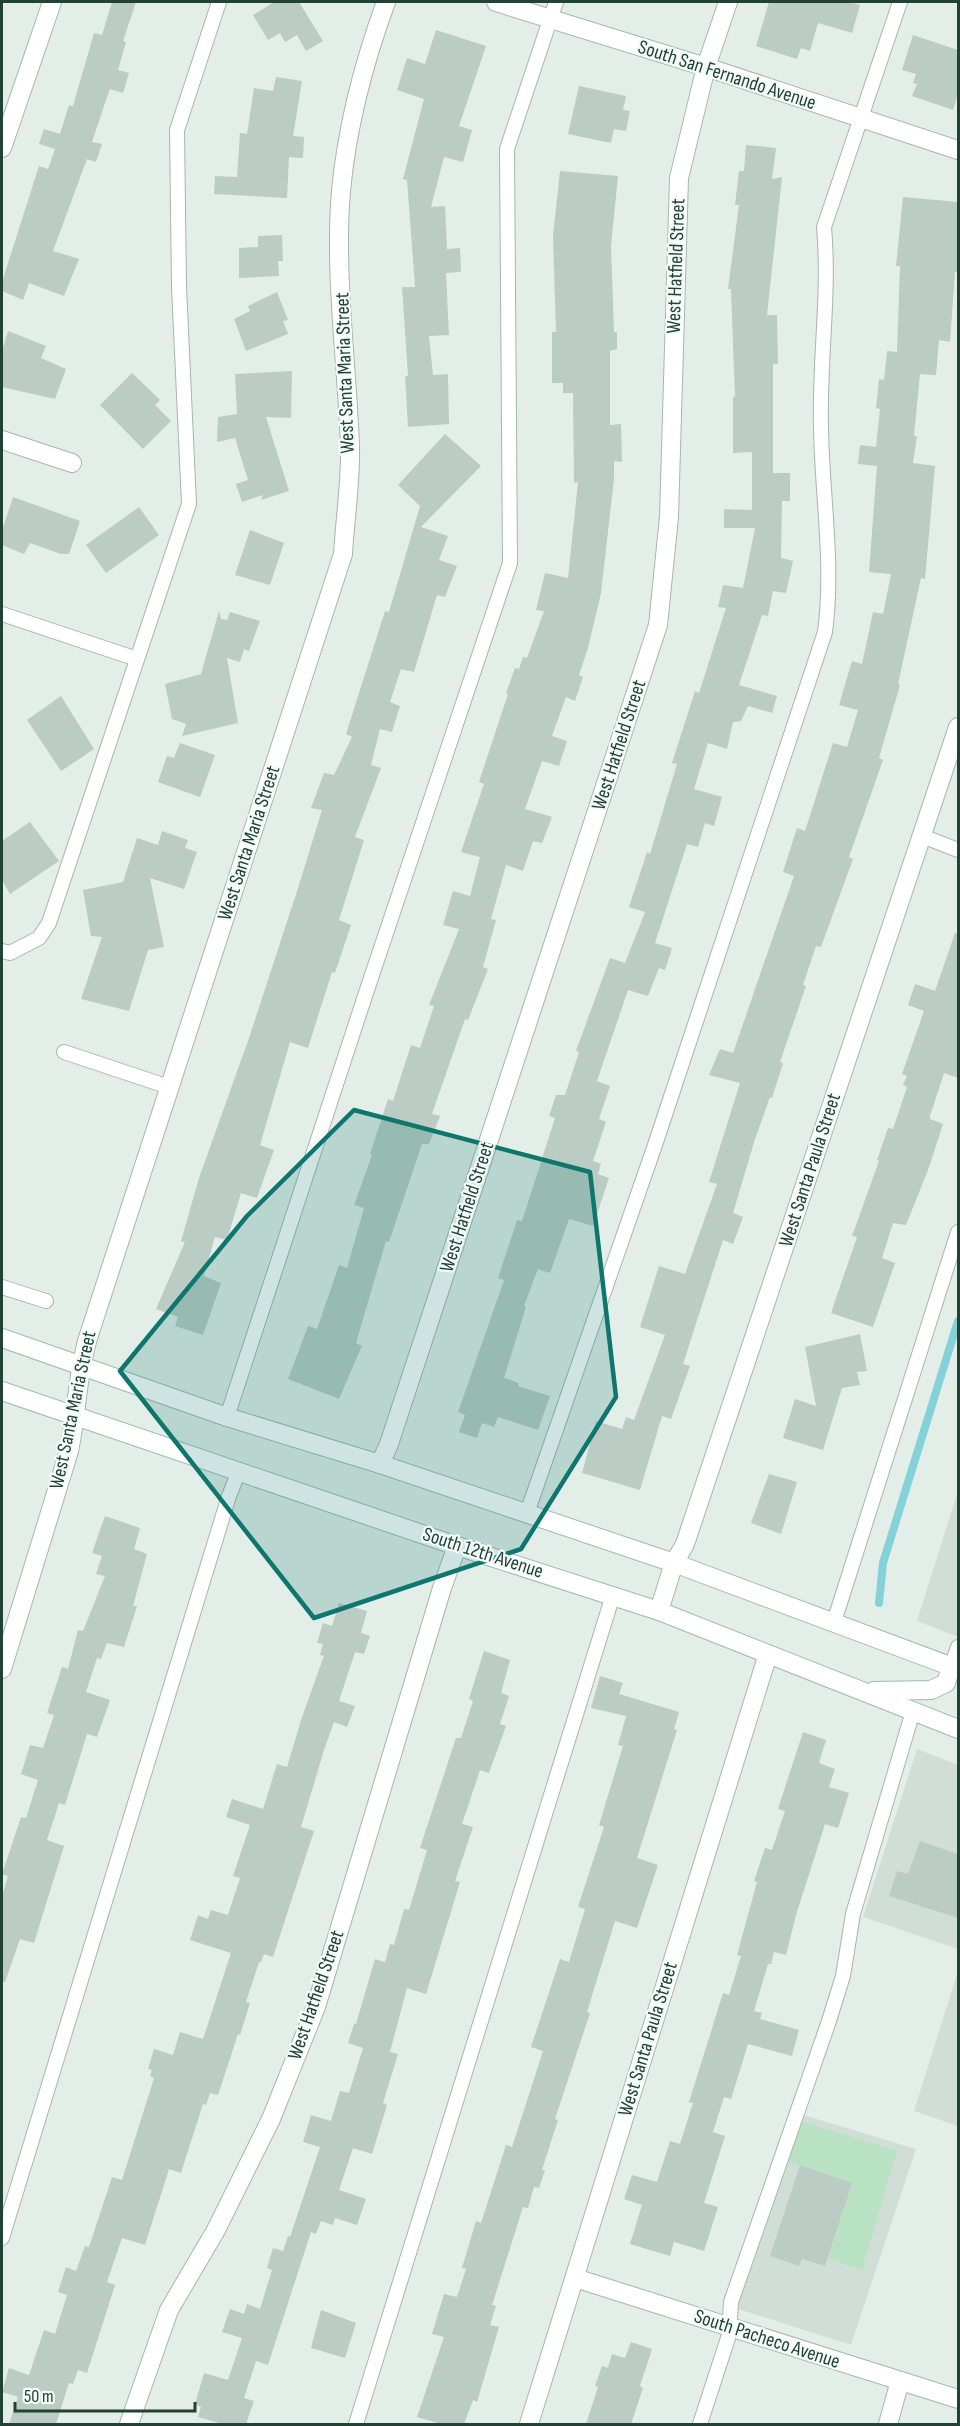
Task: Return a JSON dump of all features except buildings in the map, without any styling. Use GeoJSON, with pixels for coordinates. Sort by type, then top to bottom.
{"type":"FeatureCollection","features":[{"type":"Feature","properties":{"kind":"street"},"geometry":{"type":"LineString","coordinates":[[2,148],[52,2]]}},
{"type":"Feature","properties":{"kind":"street","name":"West Santa Maria Street"},"geometry":{"type":"LineString","coordinates":[[2,1668],[69,1451],[76,1416],[80,1364],[343,554],[350,449],[340,259],[341,191],[366,57],[386,2]]}},
{"type":"Feature","properties":{"kind":"street","name":"South San Fernando Avenue"},"geometry":{"type":"LineString","coordinates":[[496,2],[554,10],[706,67],[958,150]]}},
{"type":"Feature","properties":{"kind":"street","name":"West Hatfield Street"},"geometry":{"type":"LineString","coordinates":[[380,1464],[389,1444],[658,625],[669,517],[679,178],[706,67],[728,2]]}},
{"type":"Feature","properties":{"kind":"street"},"geometry":{"type":"LineString","coordinates":[[2,440],[72,463]]}},
{"type":"Feature","properties":{"kind":"street","name":"West Santa Paula Street"},"geometry":{"type":"LineString","coordinates":[[659,1611],[674,1563],[685,1544],[958,727]]}},
{"type":"Feature","properties":{"kind":"street"},"geometry":{"type":"LineString","coordinates":[[2,1338],[227,1417],[380,1464],[674,1563],[955,1668],[946,1683],[931,1690],[866,1691]]}},
{"type":"Feature","properties":{"kind":"street","name":"South 12th Avenue"},"geometry":{"type":"LineString","coordinates":[[2,1391],[458,1546],[659,1611],[958,1729]]}},
{"type":"Feature","properties":{"kind":"street","name":"West Hatfield Street"},"geometry":{"type":"LineString","coordinates":[[129,2424],[169,2310],[216,2230],[271,2119],[315,2007],[442,1588],[458,1546]]}},
{"type":"Feature","properties":{"kind":"street","name":"West Santa Paula Street"},"geometry":{"type":"LineString","coordinates":[[529,2424],[768,1654]]}},
{"type":"Feature","properties":{"kind":"street","name":"South Pacheco Avenue"},"geometry":{"type":"LineString","coordinates":[[574,2278],[958,2399]]}},
{"type":"Feature","properties":{"kind":"street"},"geometry":{"type":"LineString","coordinates":[[888,2424],[900,2381]]}},
{"type":"Feature","properties":{"kind":"lane"},"geometry":{"type":"LineString","coordinates":[[2,951],[10,953],[39,938],[49,923],[189,504],[179,287],[177,130],[219,2]]}},
{"type":"Feature","properties":{"kind":"lane"},"geometry":{"type":"LineString","coordinates":[[527,1513],[651,1156],[825,632],[829,599],[820,426],[827,256],[824,227],[900,2]]}},
{"type":"Feature","properties":{"kind":"lane"},"geometry":{"type":"LineString","coordinates":[[227,1417],[510,563],[507,149],[554,10]]}},
{"type":"Feature","properties":{"kind":"lane"},"geometry":{"type":"LineString","coordinates":[[2,614],[137,659]]}},
{"type":"Feature","properties":{"kind":"lane"},"geometry":{"type":"LineString","coordinates":[[922,836],[958,850]]}},
{"type":"Feature","properties":{"kind":"lane"},"geometry":{"type":"LineString","coordinates":[[64,1052],[169,1087]]}},
{"type":"Feature","properties":{"kind":"lane"},"geometry":{"type":"LineString","coordinates":[[834,1622],[958,1232]]}},
{"type":"Feature","properties":{"kind":"lane"},"geometry":{"type":"LineString","coordinates":[[2,1287],[46,1301]]}},
{"type":"Feature","properties":{"kind":"lane"},"geometry":{"type":"LineString","coordinates":[[2,2238],[225,1507],[239,1471]]}},
{"type":"Feature","properties":{"kind":"lane"},"geometry":{"type":"LineString","coordinates":[[356,2424],[613,1595]]}},
{"type":"Feature","properties":{"kind":"lane"},"geometry":{"type":"LineString","coordinates":[[955,1668],[958,1647]]}},
{"type":"Feature","properties":{"kind":"lane"},"geometry":{"type":"LineString","coordinates":[[700,2424],[729,2335],[731,2302],[843,1976],[853,1914],[913,1711]]}},
{"type":"Feature","properties":{"kind":"highlighted area"},"geometry":{"type":"Polygon","coordinates":[[[354,1110],[590,1172],[616,1397],[521,1549],[314,1618],[120,1371],[247,1216],[354,1110]]]}},
{"type":"Feature","properties":{"kind":"shaded area"},"geometry":{"type":"Polygon","coordinates":[[[958,1491],[958,1637],[917,1621],[958,1491]]]}},
{"type":"Feature","properties":{"kind":"shaded area"},"geometry":{"type":"Polygon","coordinates":[[[917,1749],[958,1765],[958,1949],[863,1917],[917,1749]]]}},
{"type":"Feature","properties":{"kind":"shaded area"},"geometry":{"type":"Polygon","coordinates":[[[958,1971],[958,2126],[914,2111],[958,1971]]]}},
{"type":"Feature","properties":{"kind":"shaded area"},"geometry":{"type":"Polygon","coordinates":[[[797,2113],[916,2149],[851,2345],[735,2308],[797,2113]]]}},
{"type":"Feature","properties":{"kind":"green space"},"geometry":{"type":"Polygon","coordinates":[[[801,2121],[897,2151],[862,2270],[828,2258],[852,2183],[788,2161],[801,2121]]]}},
{"type":"Feature","properties":{"kind":"waterway"},"geometry":{"type":"LineString","coordinates":[[879,1603],[883,1563],[958,1321]]}}]}
